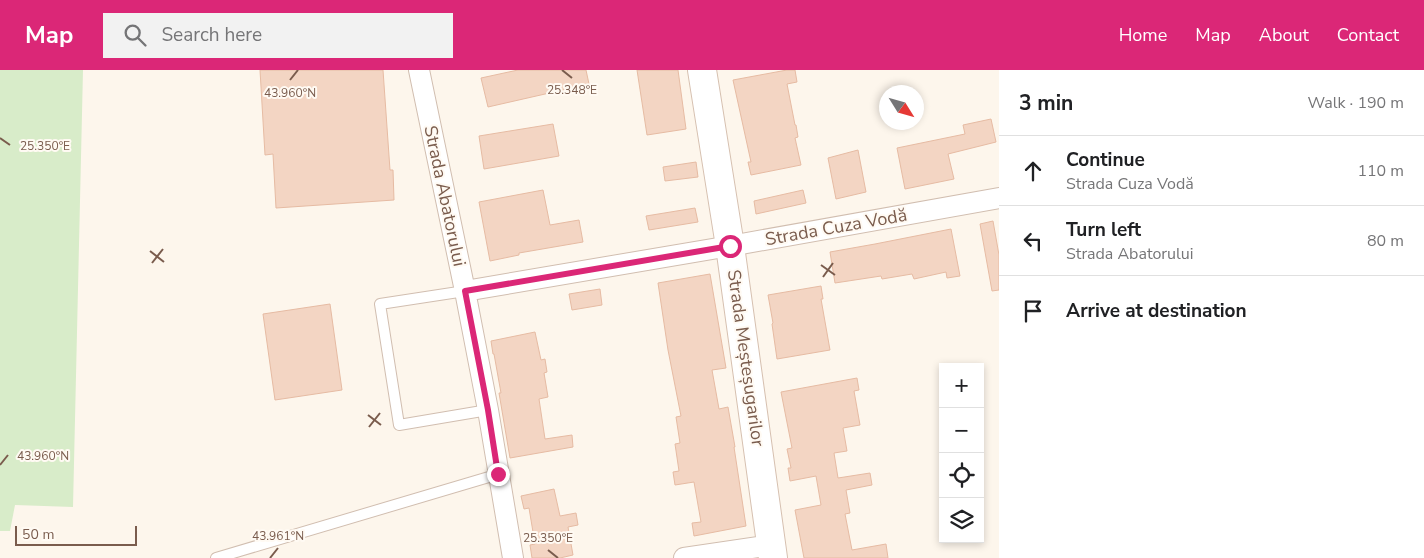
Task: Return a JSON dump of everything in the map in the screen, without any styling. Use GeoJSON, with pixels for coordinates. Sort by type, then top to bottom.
{"type":"FeatureCollection","features":[{"type":"Feature","properties":{"kind":"street","name":"Strada Abatorului"},"geometry":{"type":"LineString","coordinates":[[419,70],[488,410],[513,558]]}},
{"type":"Feature","properties":{"kind":"street","name":"Strada Meșteșugarilor"},"geometry":{"type":"LineString","coordinates":[[702,70],[730,246],[772,552]]}},
{"type":"Feature","properties":{"kind":"street","name":"Strada Cuza Vodă"},"geometry":{"type":"LineString","coordinates":[[465,291],[999,198]]}},
{"type":"Feature","properties":{"kind":"street"},"geometry":{"type":"LineString","coordinates":[[684,558],[772,552]]}},
{"type":"Feature","properties":{"kind":"lane"},"geometry":{"type":"LineString","coordinates":[[465,291],[380,304],[399,425],[488,410]]}},
{"type":"Feature","properties":{"kind":"lane"},"geometry":{"type":"LineString","coordinates":[[216,558],[498,474]]}},
{"type":"Feature","properties":{"kind":"green space"},"geometry":{"type":"Polygon","coordinates":[[[0,70],[83,70],[73,507],[15,505],[10,531],[0,531],[0,70]]]}},
{"type":"Feature","properties":{"kind":"building"},"geometry":{"type":"Polygon","coordinates":[[[260,70],[383,70],[390,170],[393,170],[394,200],[276,208],[273,154],[265,155],[260,70]]]}},
{"type":"Feature","properties":{"kind":"building"},"geometry":{"type":"Polygon","coordinates":[[[518,70],[586,70],[589,84],[488,107],[481,78],[518,70]]]}},
{"type":"Feature","properties":{"kind":"building"},"geometry":{"type":"Polygon","coordinates":[[[637,70],[678,70],[686,129],[647,135],[637,70]]]}},
{"type":"Feature","properties":{"kind":"building"},"geometry":{"type":"Polygon","coordinates":[[[795,70],[797,82],[787,84],[796,125],[798,137],[795,138],[801,165],[751,175],[748,162],[751,162],[733,80],[795,70]]]}},
{"type":"Feature","properties":{"kind":"building"},"geometry":{"type":"Polygon","coordinates":[[[991,119],[996,142],[948,154],[954,179],[905,189],[897,148],[965,134],[963,125],[991,119]]]}},
{"type":"Feature","properties":{"kind":"building"},"geometry":{"type":"Polygon","coordinates":[[[553,124],[559,156],[484,169],[479,136],[553,124]]]}},
{"type":"Feature","properties":{"kind":"building"},"geometry":{"type":"Polygon","coordinates":[[[858,150],[866,192],[836,199],[828,158],[858,150]]]}},
{"type":"Feature","properties":{"kind":"building"},"geometry":{"type":"Polygon","coordinates":[[[696,162],[698,177],[665,181],[663,167],[696,162]]]}},
{"type":"Feature","properties":{"kind":"building"},"geometry":{"type":"Polygon","coordinates":[[[543,190],[550,225],[579,220],[583,242],[519,253],[519,255],[490,261],[479,202],[543,190]]]}},
{"type":"Feature","properties":{"kind":"building"},"geometry":{"type":"Polygon","coordinates":[[[803,190],[806,203],[756,214],[754,201],[803,190]]]}},
{"type":"Feature","properties":{"kind":"building"},"geometry":{"type":"Polygon","coordinates":[[[695,208],[698,222],[649,230],[646,216],[695,208]]]}},
{"type":"Feature","properties":{"kind":"building"},"geometry":{"type":"Polygon","coordinates":[[[993,221],[999,255],[999,290],[992,291],[980,224],[993,221]]]}},
{"type":"Feature","properties":{"kind":"building"},"geometry":{"type":"Polygon","coordinates":[[[951,229],[960,276],[947,278],[946,272],[914,279],[912,274],[882,279],[881,276],[835,283],[830,252],[951,229]]]}},
{"type":"Feature","properties":{"kind":"building"},"geometry":{"type":"Polygon","coordinates":[[[710,274],[726,368],[712,370],[719,409],[728,407],[746,526],[694,536],[692,523],[701,522],[694,482],[675,485],[673,472],[679,471],[675,444],[680,443],[676,417],[681,416],[668,350],[658,283],[710,274]]]}},
{"type":"Feature","properties":{"kind":"building"},"geometry":{"type":"Polygon","coordinates":[[[821,286],[823,299],[821,299],[830,350],[777,359],[768,295],[821,286]]]}},
{"type":"Feature","properties":{"kind":"building"},"geometry":{"type":"Polygon","coordinates":[[[600,289],[602,305],[572,310],[569,294],[600,289]]]}},
{"type":"Feature","properties":{"kind":"building"},"geometry":{"type":"Polygon","coordinates":[[[330,304],[342,390],[275,400],[263,314],[330,304]]]}},
{"type":"Feature","properties":{"kind":"building"},"geometry":{"type":"Polygon","coordinates":[[[535,332],[541,360],[545,359],[547,372],[544,373],[548,397],[539,399],[545,439],[572,435],[573,447],[510,458],[499,393],[501,393],[491,341],[535,332]]]}},
{"type":"Feature","properties":{"kind":"building"},"geometry":{"type":"Polygon","coordinates":[[[857,378],[859,390],[854,391],[860,425],[843,428],[847,451],[834,453],[838,478],[870,473],[872,485],[846,490],[850,513],[845,514],[852,550],[886,544],[888,558],[804,558],[795,510],[821,505],[816,476],[790,481],[788,468],[791,468],[787,449],[792,448],[781,392],[857,378]]]}},
{"type":"Feature","properties":{"kind":"building"},"geometry":{"type":"Polygon","coordinates":[[[554,489],[560,516],[576,513],[578,525],[568,527],[573,555],[560,558],[532,558],[530,545],[535,544],[529,508],[524,509],[521,496],[554,489]]]}},
{"type":"Feature","properties":{"kind":"route"},"geometry":{"type":"LineString","coordinates":[[498,474],[488,410],[465,291],[730,246]]}}]}
